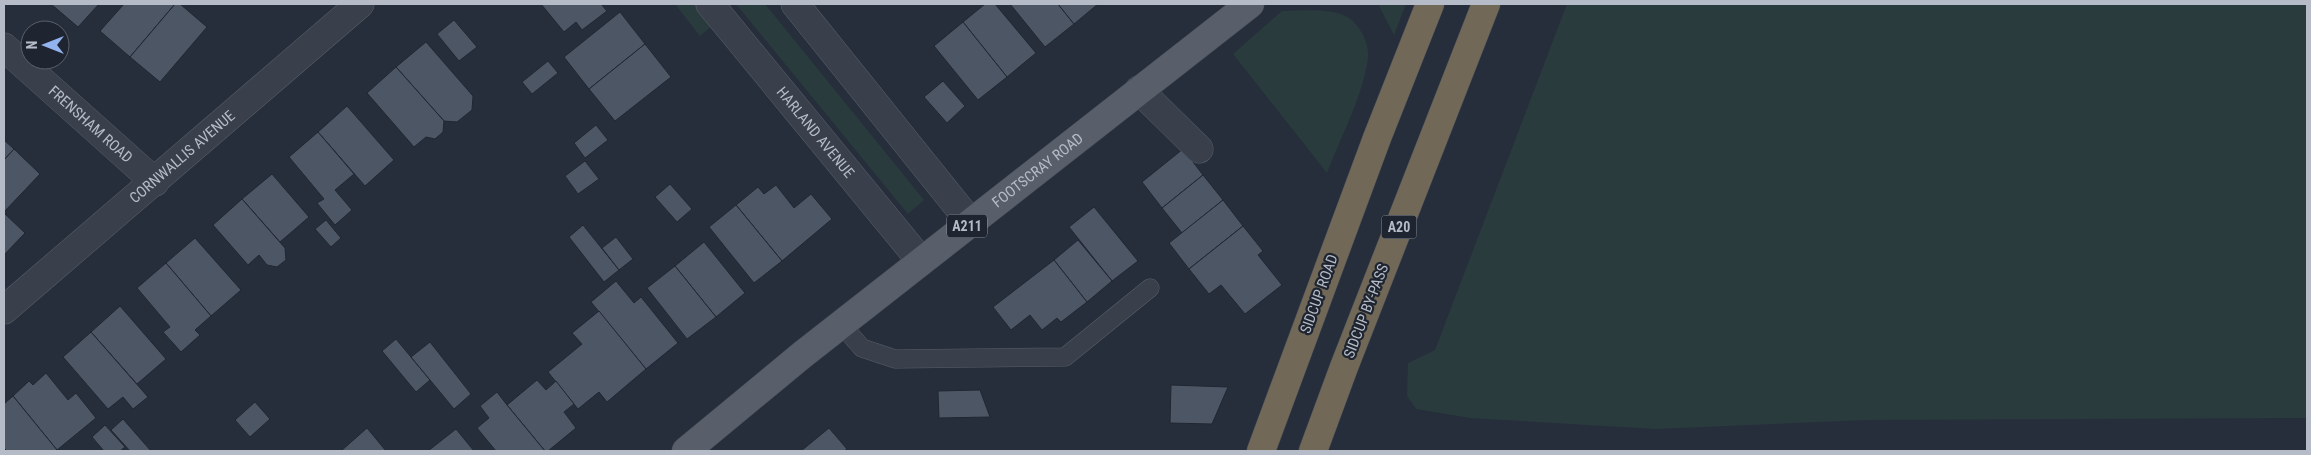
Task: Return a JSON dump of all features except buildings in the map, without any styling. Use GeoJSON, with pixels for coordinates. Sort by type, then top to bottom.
{"type":"FeatureCollection","features":[{"type":"Feature","properties":{"kind":"highway","name":"SIDCUP ROAD"},"geometry":{"type":"LineString","coordinates":[[1261,451],[1377,138],[1430,4]]}},
{"type":"Feature","properties":{"kind":"highway","name":"SIDCUP BY-PASS"},"geometry":{"type":"LineString","coordinates":[[1314,451],[1344,367],[1486,4]]}},
{"type":"Feature","properties":{"kind":"main road","name":"FOOTSCRAY ROAD"},"geometry":{"type":"LineString","coordinates":[[686,451],[841,324],[1250,4]]}},
{"type":"Feature","properties":{"kind":"street","name":"CORNWALLIS AVENUE"},"geometry":{"type":"LineString","coordinates":[[4,310],[156,182],[360,4]]}},
{"type":"Feature","properties":{"kind":"street","name":"HARLAND AVENUE"},"geometry":{"type":"LineString","coordinates":[[710,4],[921,261]]}},
{"type":"Feature","properties":{"kind":"street"},"geometry":{"type":"LineString","coordinates":[[795,4],[971,223]]}},
{"type":"Feature","properties":{"kind":"street","name":"FRENSHAM ROAD"},"geometry":{"type":"LineString","coordinates":[[4,47],[156,182]]}},
{"type":"Feature","properties":{"kind":"street"},"geometry":{"type":"LineString","coordinates":[[1139,90],[1199,149]]}},
{"type":"Feature","properties":{"kind":"lane"},"geometry":{"type":"LineString","coordinates":[[841,324],[862,348],[895,359],[1065,357],[1150,288]]}},
{"type":"Feature","properties":{"kind":"shaded area"},"geometry":{"type":"Polygon","coordinates":[[[675,4],[698,4],[715,23],[700,36],[675,4]]]}},
{"type":"Feature","properties":{"kind":"shaded area"},"geometry":{"type":"Polygon","coordinates":[[[736,4],[765,4],[924,200],[908,214],[736,4]]]}},
{"type":"Feature","properties":{"kind":"shaded area"},"geometry":{"type":"Polygon","coordinates":[[[1378,4],[1406,4],[1394,35],[1378,4]]]}},
{"type":"Feature","properties":{"kind":"shaded area"},"geometry":{"type":"Polygon","coordinates":[[[1567,4],[2307,4],[2307,418],[1865,420],[1656,429],[1470,418],[1416,409],[1407,396],[1408,363],[1435,350],[1567,4]]]}},
{"type":"Feature","properties":{"kind":"shaded area"},"geometry":{"type":"Polygon","coordinates":[[[1282,11],[1321,11],[1343,15],[1358,27],[1367,46],[1368,58],[1362,86],[1327,173],[1233,54],[1282,11]]]}}]}
